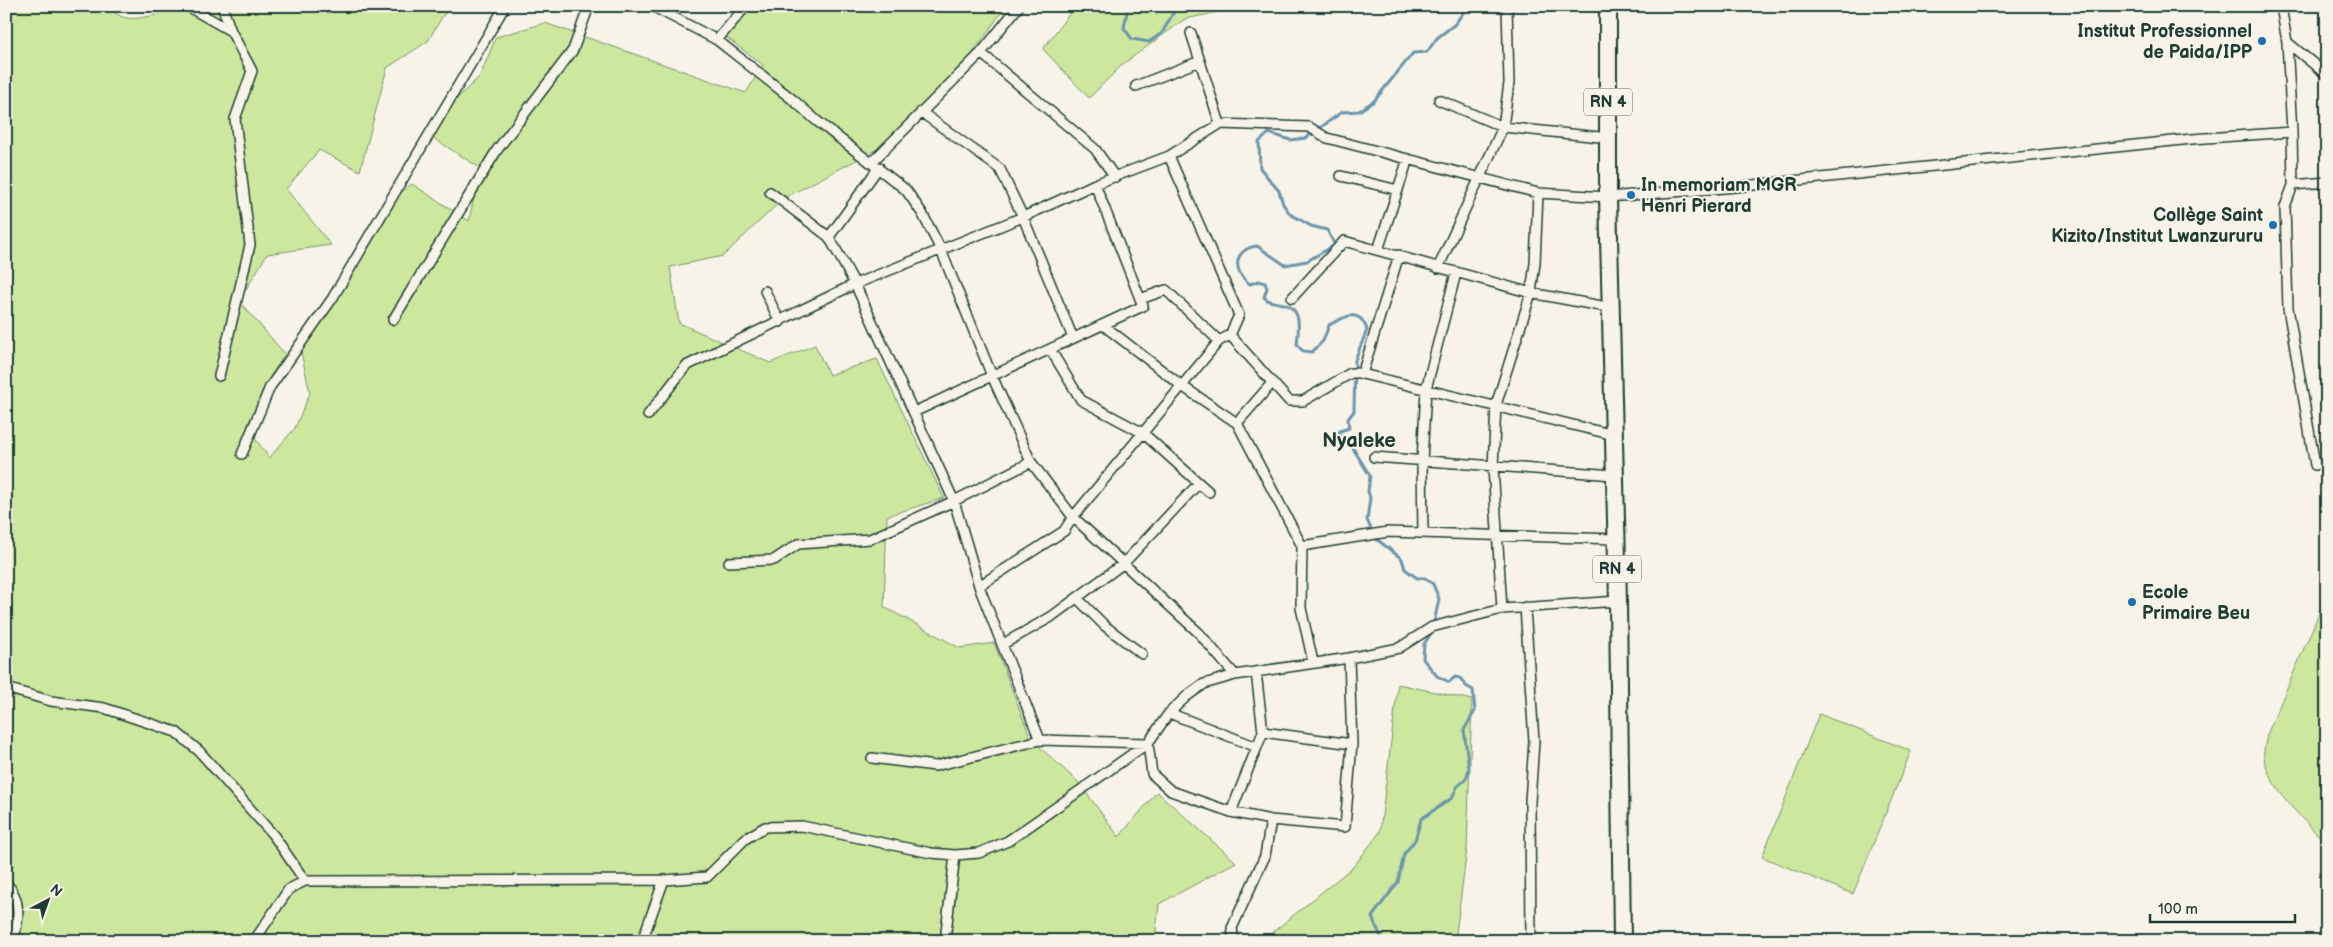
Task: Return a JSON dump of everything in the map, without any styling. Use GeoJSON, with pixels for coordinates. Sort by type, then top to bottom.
{"type":"FeatureCollection","features":[{"type":"Feature","properties":{"kind":"highway","name":"RN 4"},"geometry":{"type":"LineString","coordinates":[[1608,6],[1608,197],[1618,601],[1622,941]]}},
{"type":"Feature","properties":{"kind":"street"},"geometry":{"type":"LineString","coordinates":[[187,6],[231,31]]}},
{"type":"Feature","properties":{"kind":"street"},"geometry":{"type":"LineString","coordinates":[[219,376],[250,245],[235,119],[252,71],[231,31],[222,6]]}},
{"type":"Feature","properties":{"kind":"street"},"geometry":{"type":"LineString","coordinates":[[242,454],[270,386],[332,299],[505,6]]}},
{"type":"Feature","properties":{"kind":"street"},"geometry":{"type":"LineString","coordinates":[[393,320],[498,150],[573,50],[589,6]]}},
{"type":"Feature","properties":{"kind":"street"},"geometry":{"type":"LineString","coordinates":[[652,6],[717,40],[792,99],[816,121],[876,165],[906,190],[922,213],[941,250],[992,376],[1031,462],[1073,517],[1199,633],[1235,675]]}},
{"type":"Feature","properties":{"kind":"street"},"geometry":{"type":"LineString","coordinates":[[717,40],[746,6]]}},
{"type":"Feature","properties":{"kind":"street"},"geometry":{"type":"LineString","coordinates":[[829,236],[876,165],[921,112],[981,53],[1019,6]]}},
{"type":"Feature","properties":{"kind":"street"},"geometry":{"type":"LineString","coordinates":[[1438,268],[1503,127],[1508,83],[1508,6]]}},
{"type":"Feature","properties":{"kind":"street"},"geometry":{"type":"LineString","coordinates":[[2281,6],[2287,42],[2292,132],[2293,185],[2285,207],[2288,308],[2315,465]]}},
{"type":"Feature","properties":{"kind":"street"},"geometry":{"type":"LineString","coordinates":[[1191,33],[1220,124]]}},
{"type":"Feature","properties":{"kind":"street"},"geometry":{"type":"LineString","coordinates":[[2287,42],[2327,75]]}},
{"type":"Feature","properties":{"kind":"street"},"geometry":{"type":"LineString","coordinates":[[981,53],[1095,149],[1115,177]]}},
{"type":"Feature","properties":{"kind":"street"},"geometry":{"type":"LineString","coordinates":[[1136,86],[1200,62]]}},
{"type":"Feature","properties":{"kind":"street"},"geometry":{"type":"LineString","coordinates":[[1440,100],[1503,127],[1609,138]]}},
{"type":"Feature","properties":{"kind":"street"},"geometry":{"type":"LineString","coordinates":[[921,112],[1000,169],[1023,217],[1073,338]]}},
{"type":"Feature","properties":{"kind":"street"},"geometry":{"type":"LineString","coordinates":[[648,415],[686,366],[856,284],[1023,217],[1095,184],[1169,156],[1220,124],[1309,127],[1327,138],[1538,193],[1608,197],[1725,188],[2192,139],[2292,132]]}},
{"type":"Feature","properties":{"kind":"street"},"geometry":{"type":"LineString","coordinates":[[979,586],[1064,531],[1073,517],[1219,341],[1230,335],[1239,314],[1169,156]]}},
{"type":"Feature","properties":{"kind":"street"},"geometry":{"type":"LineString","coordinates":[[1378,250],[1408,159]]}},
{"type":"Feature","properties":{"kind":"street"},"geometry":{"type":"LineString","coordinates":[[1341,176],[1398,190]]}},
{"type":"Feature","properties":{"kind":"street"},"geometry":{"type":"LineString","coordinates":[[2293,185],[2327,182]]}},
{"type":"Feature","properties":{"kind":"street"},"geometry":{"type":"LineString","coordinates":[[914,412],[1143,306],[1095,184]]}},
{"type":"Feature","properties":{"kind":"street"},"geometry":{"type":"LineString","coordinates":[[770,192],[829,236],[856,284],[954,501],[979,586],[1040,740]]}},
{"type":"Feature","properties":{"kind":"street"},"geometry":{"type":"LineString","coordinates":[[1502,610],[1493,467],[1496,405],[1530,293],[1535,263],[1538,193]]}},
{"type":"Feature","properties":{"kind":"street"},"geometry":{"type":"LineString","coordinates":[[1292,298],[1344,241],[1530,293],[1612,308]]}},
{"type":"Feature","properties":{"kind":"street"},"geometry":{"type":"LineString","coordinates":[[1357,373],[1399,255]]}},
{"type":"Feature","properties":{"kind":"street"},"geometry":{"type":"LineString","coordinates":[[1423,533],[1422,461],[1426,389],[1456,273]]}},
{"type":"Feature","properties":{"kind":"street"},"geometry":{"type":"LineString","coordinates":[[1140,299],[1166,290],[1219,341]]}},
{"type":"Feature","properties":{"kind":"street"},"geometry":{"type":"LineString","coordinates":[[765,291],[780,322]]}},
{"type":"Feature","properties":{"kind":"street"},"geometry":{"type":"LineString","coordinates":[[1103,325],[1182,386],[1237,423],[1302,546],[1301,608],[1313,662]]}},
{"type":"Feature","properties":{"kind":"street"},"geometry":{"type":"LineString","coordinates":[[1230,335],[1289,401],[1303,401],[1357,373],[1614,435]]}},
{"type":"Feature","properties":{"kind":"street"},"geometry":{"type":"LineString","coordinates":[[1050,349],[1080,400],[1143,432],[1209,492]]}},
{"type":"Feature","properties":{"kind":"street"},"geometry":{"type":"LineString","coordinates":[[1237,423],[1272,383]]}},
{"type":"Feature","properties":{"kind":"street"},"geometry":{"type":"LineString","coordinates":[[1374,457],[1614,475]]}},
{"type":"Feature","properties":{"kind":"street"},"geometry":{"type":"LineString","coordinates":[[729,562],[774,560],[798,544],[870,539],[954,501],[1031,462]]}},
{"type":"Feature","properties":{"kind":"street"},"geometry":{"type":"LineString","coordinates":[[1003,644],[1051,617],[1124,563],[1199,483]]}},
{"type":"Feature","properties":{"kind":"street"},"geometry":{"type":"LineString","coordinates":[[1302,546],[1388,532],[1616,540]]}},
{"type":"Feature","properties":{"kind":"street"},"geometry":{"type":"LineString","coordinates":[[1078,598],[1105,626],[1142,654]]}},
{"type":"Feature","properties":{"kind":"street"},"geometry":{"type":"LineString","coordinates":[[254,941],[289,889],[305,881],[664,880],[707,877],[746,839],[765,827],[802,826],[931,853],[955,855],[979,853],[1008,841],[1148,743],[1169,713],[1204,684],[1235,675],[1349,658],[1399,648],[1432,628],[1502,610],[1618,601]]}},
{"type":"Feature","properties":{"kind":"street"},"geometry":{"type":"LineString","coordinates":[[1525,607],[1534,741],[1530,802],[1531,941]]}},
{"type":"Feature","properties":{"kind":"street"},"geometry":{"type":"LineString","coordinates":[[1148,743],[1152,774],[1171,791],[1231,812],[1271,820],[1345,828],[1352,744],[1349,658]]}},
{"type":"Feature","properties":{"kind":"street"},"geometry":{"type":"LineString","coordinates":[[1231,812],[1263,732],[1256,672]]}},
{"type":"Feature","properties":{"kind":"street"},"geometry":{"type":"LineString","coordinates":[[6,688],[51,701],[104,708],[176,732],[199,751],[274,836],[305,881]]}},
{"type":"Feature","properties":{"kind":"street"},"geometry":{"type":"LineString","coordinates":[[1169,713],[1257,747]]}},
{"type":"Feature","properties":{"kind":"street"},"geometry":{"type":"LineString","coordinates":[[1263,732],[1352,744]]}},
{"type":"Feature","properties":{"kind":"street"},"geometry":{"type":"LineString","coordinates":[[872,758],[935,766],[1040,740],[1148,743]]}},
{"type":"Feature","properties":{"kind":"street"},"geometry":{"type":"LineString","coordinates":[[1234,941],[1232,928],[1265,856],[1271,820]]}},
{"type":"Feature","properties":{"kind":"street"},"geometry":{"type":"LineString","coordinates":[[944,941],[955,855]]}},
{"type":"Feature","properties":{"kind":"street"},"geometry":{"type":"LineString","coordinates":[[642,941],[664,880]]}},
{"type":"Feature","properties":{"kind":"street"},"geometry":{"type":"LineString","coordinates":[[6,883],[10,887],[19,910],[13,941]]}},
{"type":"Feature","properties":{"kind":"green space"},"geometry":{"type":"Polygon","coordinates":[[[6,6],[109,6],[114,12],[125,18],[136,18],[156,15],[162,6],[452,6],[442,17],[428,41],[387,68],[360,171],[319,150],[286,189],[331,245],[267,254],[239,301],[285,354],[265,385],[247,427],[269,458],[295,428],[310,393],[301,352],[338,298],[349,262],[388,202],[412,184],[469,221],[480,168],[430,136],[446,109],[480,76],[496,37],[545,23],[746,93],[763,65],[722,34],[741,6],[1006,6],[972,54],[885,145],[784,198],[723,256],[670,267],[679,323],[770,363],[815,345],[829,375],[877,359],[944,498],[887,516],[884,607],[960,648],[994,643],[1031,739],[1079,783],[1119,837],[1157,792],[1236,862],[1159,904],[1155,941],[30,941],[6,926],[6,6]]]}},
{"type":"Feature","properties":{"kind":"green space"},"geometry":{"type":"Polygon","coordinates":[[[1075,6],[1247,6],[1185,19],[1123,64],[1089,98],[1043,49],[1075,6]]]}},
{"type":"Feature","properties":{"kind":"green space"},"geometry":{"type":"Polygon","coordinates":[[[2327,589],[2327,844],[2280,792],[2267,769],[2264,749],[2267,735],[2320,611],[2327,589]]]}},
{"type":"Feature","properties":{"kind":"green space"},"geometry":{"type":"Polygon","coordinates":[[[1398,684],[1472,700],[1467,849],[1455,941],[1262,941],[1354,866],[1380,832],[1398,684]]]}},
{"type":"Feature","properties":{"kind":"green space"},"geometry":{"type":"Polygon","coordinates":[[[1819,714],[1911,751],[1853,894],[1762,857],[1819,714]]]}},
{"type":"Feature","properties":{"kind":"waterway"},"geometry":{"type":"LineString","coordinates":[[1128,6],[1124,28],[1132,39],[1149,42],[1162,33],[1177,6]]}},
{"type":"Feature","properties":{"kind":"waterway"},"geometry":{"type":"LineString","coordinates":[[1383,941],[1372,917],[1398,882],[1404,854],[1415,840],[1421,819],[1452,798],[1457,787],[1466,779],[1469,769],[1464,730],[1475,711],[1473,690],[1466,686],[1460,678],[1455,677],[1449,682],[1437,676],[1423,659],[1424,644],[1432,632],[1439,599],[1433,584],[1425,578],[1417,578],[1405,569],[1402,559],[1370,534],[1371,529],[1367,520],[1370,476],[1348,440],[1339,435],[1340,431],[1349,428],[1348,419],[1354,411],[1355,360],[1367,330],[1364,323],[1356,316],[1340,319],[1329,325],[1323,341],[1312,352],[1303,351],[1297,345],[1299,324],[1296,313],[1287,305],[1271,302],[1266,299],[1264,297],[1267,288],[1265,283],[1259,281],[1250,284],[1240,273],[1238,262],[1239,256],[1243,252],[1257,246],[1285,265],[1307,261],[1335,245],[1327,230],[1311,226],[1290,214],[1283,204],[1279,191],[1260,168],[1259,142],[1269,133],[1290,140],[1306,138],[1342,112],[1359,111],[1374,101],[1413,53],[1427,52],[1437,38],[1455,24],[1468,6]]}},
{"type":"Feature","properties":{"kind":"place","name":"Institut Professionnel de Paida/IPP"},"geometry":{"type":"Point","coordinates":[2262,41]}},
{"type":"Feature","properties":{"kind":"place","name":"In memoriam MGR Henri Pierard"},"geometry":{"type":"Point","coordinates":[1631,195]}},
{"type":"Feature","properties":{"kind":"place","name":"Collège Saint Kizito/Institut Lwanzururu"},"geometry":{"type":"Point","coordinates":[2273,225]}},
{"type":"Feature","properties":{"kind":"place","name":"Ecole Primaire Beu"},"geometry":{"type":"Point","coordinates":[2132,602]}},
{"type":"Feature","properties":{"kind":"district","name":"Nyaleke"},"geometry":{"type":"Point","coordinates":[1359,441]}}]}
